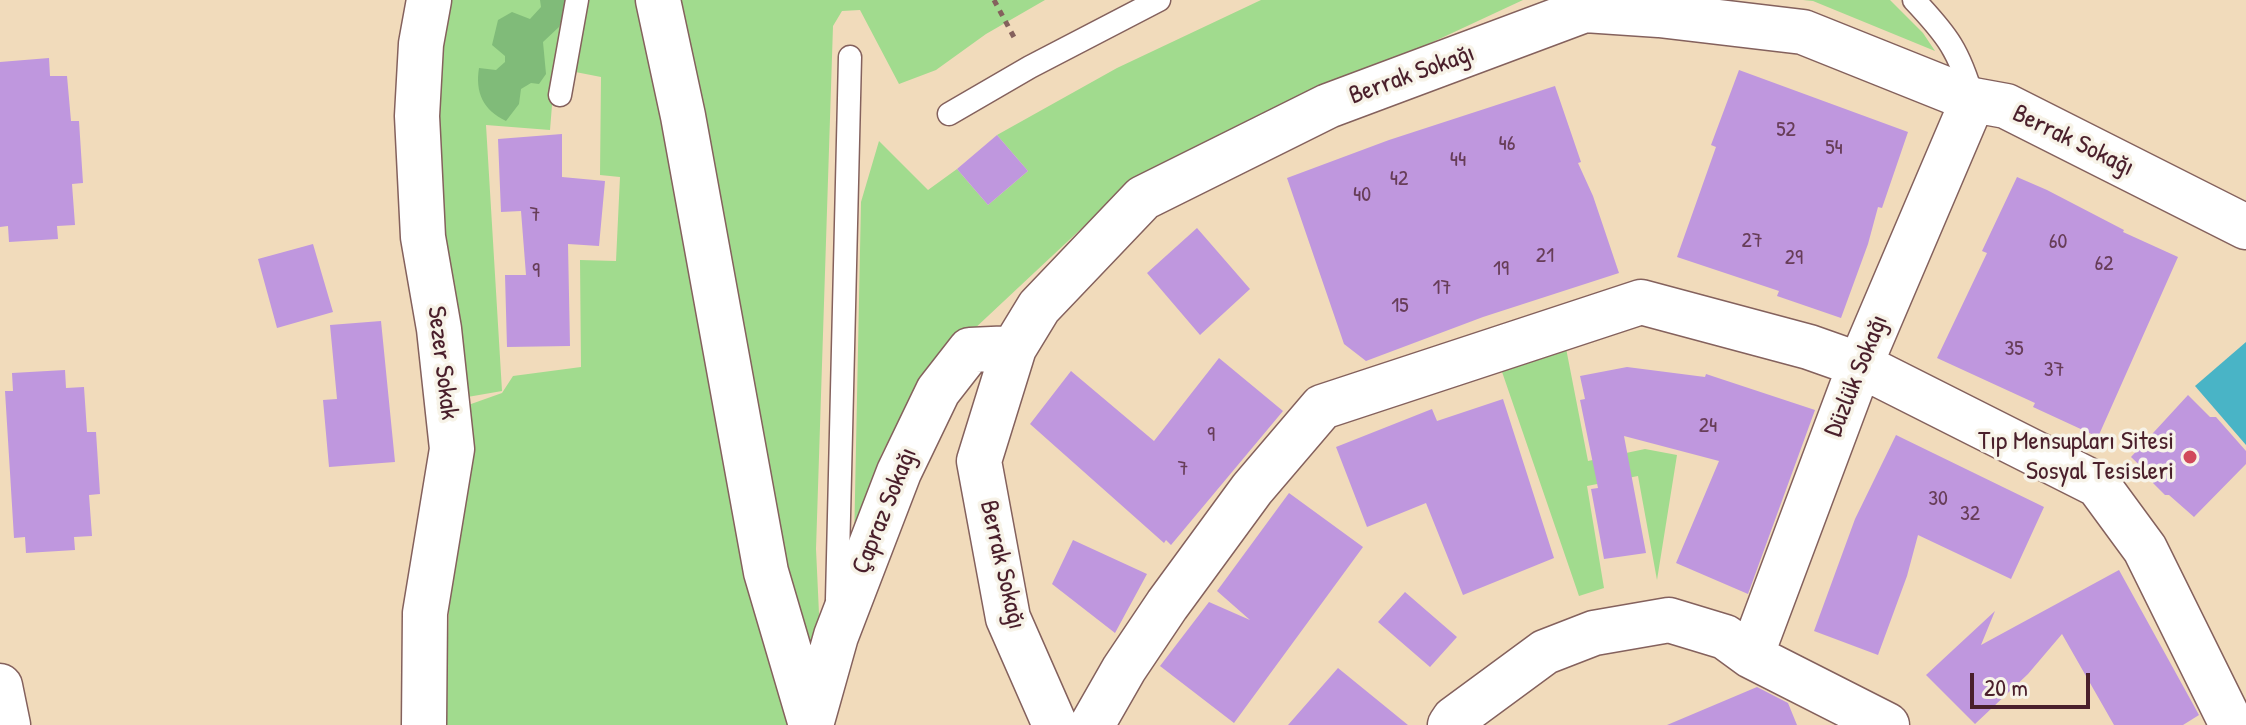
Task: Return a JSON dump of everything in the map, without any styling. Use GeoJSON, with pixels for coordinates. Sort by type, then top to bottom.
{"type":"FeatureCollection","features":[{"type":"Feature","properties":{"kind":"street","name":"Sezer Sokak"},"geometry":{"type":"LineString","coordinates":[[424,725],[425,613],[452,449],[439,329],[423,237],[417,116],[421,44],[429,0]]}},
{"type":"Feature","properties":{"kind":"street"},"geometry":{"type":"LineString","coordinates":[[658,0],[683,116],[766,572],[811,725]]}},
{"type":"Feature","properties":{"kind":"street","name":"Berrak Sokağı"},"geometry":{"type":"LineString","coordinates":[[1055,725],[1008,618],[979,461],[1014,348],[1039,307],[1143,198],[1328,106],[1585,10],[1659,15],[1803,32],[1973,100],[2006,106],[2246,227]]}},
{"type":"Feature","properties":{"kind":"street","name":"Düzlük Sokağı"},"geometry":{"type":"LineString","coordinates":[[1751,656],[1860,365],[1973,100]]}},
{"type":"Feature","properties":{"kind":"street"},"geometry":{"type":"LineString","coordinates":[[1092,725],[1124,669],[1167,605],[1252,489],[1322,407],[1641,302],[1809,347],[1860,365],[2098,485],[2145,549],[2232,725]]}},
{"type":"Feature","properties":{"kind":"street","name":"Çapraz Sokağı"},"geometry":{"type":"LineString","coordinates":[[811,725],[836,636],[899,472],[938,391],[970,350],[1014,348]]}},
{"type":"Feature","properties":{"kind":"street"},"geometry":{"type":"LineString","coordinates":[[1450,725],[1545,652],[1594,633],[1669,620],[1725,637],[1751,656],[1887,725]]}},
{"type":"Feature","properties":{"kind":"street"},"geometry":{"type":"LineString","coordinates":[[0,686],[8,725]]}},
{"type":"Feature","properties":{"kind":"lane"},"geometry":{"type":"LineString","coordinates":[[560,95],[577,0]]}},
{"type":"Feature","properties":{"kind":"lane"},"geometry":{"type":"LineString","coordinates":[[949,114],[1030,67],[1159,0]]}},
{"type":"Feature","properties":{"kind":"lane"},"geometry":{"type":"LineString","coordinates":[[1914,0],[1944,32],[1962,64],[1973,100]]}},
{"type":"Feature","properties":{"kind":"lane"},"geometry":{"type":"LineString","coordinates":[[836,636],[850,57]]}},
{"type":"Feature","properties":{"kind":"path"},"geometry":{"type":"LineString","coordinates":[[994,0],[1030,67]]}},
{"type":"Feature","properties":{"kind":"green space"},"geometry":{"type":"Polygon","coordinates":[[[449,0],[639,0],[793,725],[445,725],[460,449],[457,409],[502,393],[513,376],[581,367],[580,260],[616,261],[620,177],[600,175],[601,77],[555,68],[550,130],[486,125],[502,391],[456,399],[434,109],[449,0]]]}},
{"type":"Feature","properties":{"kind":"green space"},"geometry":{"type":"Polygon","coordinates":[[[540,0],[570,0],[559,27],[543,42],[546,74],[539,84],[531,83],[521,89],[519,104],[506,121],[486,106],[482,99],[478,85],[479,68],[496,70],[505,62],[505,56],[492,45],[498,20],[512,12],[530,19],[541,7],[540,0]]]}},
{"type":"Feature","properties":{"kind":"green space"},"geometry":{"type":"Polygon","coordinates":[[[678,0],[1045,0],[986,34],[936,70],[899,84],[860,10],[842,11],[833,26],[816,549],[820,635],[809,651],[796,617],[678,0]]]}},
{"type":"Feature","properties":{"kind":"green space"},"geometry":{"type":"Polygon","coordinates":[[[1261,0],[1523,0],[1130,183],[972,331],[914,391],[881,455],[854,544],[861,202],[879,141],[928,190],[957,169],[988,205],[1028,171],[997,135],[1117,68],[1261,0]]]}},
{"type":"Feature","properties":{"kind":"green space"},"geometry":{"type":"Polygon","coordinates":[[[1803,0],[1890,0],[1923,33],[1935,51],[1813,1],[1803,0]]]}},
{"type":"Feature","properties":{"kind":"green space"},"geometry":{"type":"Polygon","coordinates":[[[1565,343],[1588,461],[1645,449],[1677,455],[1657,580],[1638,476],[1587,486],[1604,588],[1579,596],[1500,366],[1565,343]]]}},
{"type":"Feature","properties":{"kind":"water"},"geometry":{"type":"Polygon","coordinates":[[[2246,342],[2246,445],[2195,386],[2246,342]]]}},
{"type":"Feature","properties":{"kind":"building"},"geometry":{"type":"Polygon","coordinates":[[[49,58],[50,76],[67,76],[71,121],[79,121],[83,183],[72,184],[75,225],[57,226],[58,239],[9,242],[8,226],[0,227],[0,62],[49,58]]]}},
{"type":"Feature","properties":{"kind":"building"},"geometry":{"type":"Polygon","coordinates":[[[1739,70],[1908,132],[1882,208],[1878,207],[1841,318],[1777,296],[1779,291],[1677,257],[1716,147],[1711,145],[1739,70]]]}},
{"type":"Feature","properties":{"kind":"building"},"geometry":{"type":"Polygon","coordinates":[[[1555,86],[1581,162],[1578,163],[1593,196],[1619,273],[1483,317],[1366,361],[1344,344],[1287,178],[1389,140],[1555,86]]]}},
{"type":"Feature","properties":{"kind":"building"},"geometry":{"type":"Polygon","coordinates":[[[562,134],[562,177],[605,181],[599,246],[568,244],[570,346],[507,347],[505,275],[526,275],[521,211],[501,212],[498,139],[562,134]]]}},
{"type":"Feature","properties":{"kind":"building"},"geometry":{"type":"Polygon","coordinates":[[[997,135],[1028,171],[988,205],[957,169],[997,135]]]}},
{"type":"Feature","properties":{"kind":"building"},"geometry":{"type":"Polygon","coordinates":[[[2017,177],[2178,257],[2098,437],[2033,407],[2035,403],[1937,358],[1987,253],[1982,251],[2017,177]]]}},
{"type":"Feature","properties":{"kind":"building"},"geometry":{"type":"Polygon","coordinates":[[[1197,228],[1250,289],[1200,335],[1147,273],[1197,228]]]}},
{"type":"Feature","properties":{"kind":"building"},"geometry":{"type":"Polygon","coordinates":[[[313,244],[333,312],[277,328],[258,259],[313,244]]]}},
{"type":"Feature","properties":{"kind":"building"},"geometry":{"type":"Polygon","coordinates":[[[381,321],[395,462],[329,467],[323,400],[337,399],[330,325],[381,321]]]}},
{"type":"Feature","properties":{"kind":"building"},"geometry":{"type":"Polygon","coordinates":[[[1219,358],[1283,411],[1171,545],[1166,540],[1164,543],[1030,424],[1071,371],[1154,441],[1219,358]]]}},
{"type":"Feature","properties":{"kind":"building"},"geometry":{"type":"Polygon","coordinates":[[[1627,367],[1705,377],[1706,374],[1815,410],[1748,594],[1676,563],[1719,461],[1624,436],[1646,553],[1604,559],[1591,489],[1598,488],[1580,400],[1585,399],[1580,376],[1627,367]]]}},
{"type":"Feature","properties":{"kind":"building"},"geometry":{"type":"Polygon","coordinates":[[[65,370],[66,388],[84,387],[87,432],[96,432],[100,494],[89,495],[92,536],[74,537],[75,550],[26,553],[25,537],[14,538],[5,391],[13,391],[12,373],[65,370]]]}},
{"type":"Feature","properties":{"kind":"building","name":"Tıp Mensupları Sitesi Sosyal Tesisleri"},"geometry":{"type":"Polygon","coordinates":[[[2188,395],[2210,417],[2216,417],[2246,451],[2246,464],[2194,517],[2169,495],[2165,495],[2131,457],[2188,395]]]}},
{"type":"Feature","properties":{"kind":"building"},"geometry":{"type":"Polygon","coordinates":[[[1503,399],[1554,558],[1463,595],[1426,503],[1367,527],[1336,447],[1432,409],[1437,421],[1503,399]]]}},
{"type":"Feature","properties":{"kind":"building"},"geometry":{"type":"Polygon","coordinates":[[[1896,435],[2044,507],[2011,579],[1918,535],[1907,576],[1878,655],[1814,631],[1855,519],[1896,435]]]}},
{"type":"Feature","properties":{"kind":"building"},"geometry":{"type":"Polygon","coordinates":[[[1289,493],[1363,547],[1234,723],[1160,666],[1209,602],[1250,620],[1217,591],[1289,493]]]}},
{"type":"Feature","properties":{"kind":"building"},"geometry":{"type":"Polygon","coordinates":[[[1073,540],[1147,574],[1115,633],[1052,584],[1073,540]]]}},
{"type":"Feature","properties":{"kind":"building"},"geometry":{"type":"Polygon","coordinates":[[[2119,570],[2199,715],[2183,725],[2114,725],[2062,634],[2028,674],[1975,724],[1926,675],[1995,611],[1981,645],[2119,570]]]}},
{"type":"Feature","properties":{"kind":"building"},"geometry":{"type":"Polygon","coordinates":[[[1405,592],[1457,637],[1430,667],[1378,622],[1405,592]]]}},
{"type":"Feature","properties":{"kind":"building"},"geometry":{"type":"Polygon","coordinates":[[[1338,668],[1408,725],[1288,725],[1338,668]]]}},
{"type":"Feature","properties":{"kind":"building"},"geometry":{"type":"Polygon","coordinates":[[[1757,687],[1788,703],[1797,725],[1667,725],[1757,687]]]}},
{"type":"Feature","properties":{"kind":"place","name":"Tıp Mensupları Sitesi Sosyal Tesisleri"},"geometry":{"type":"Point","coordinates":[2190,457]}}]}
